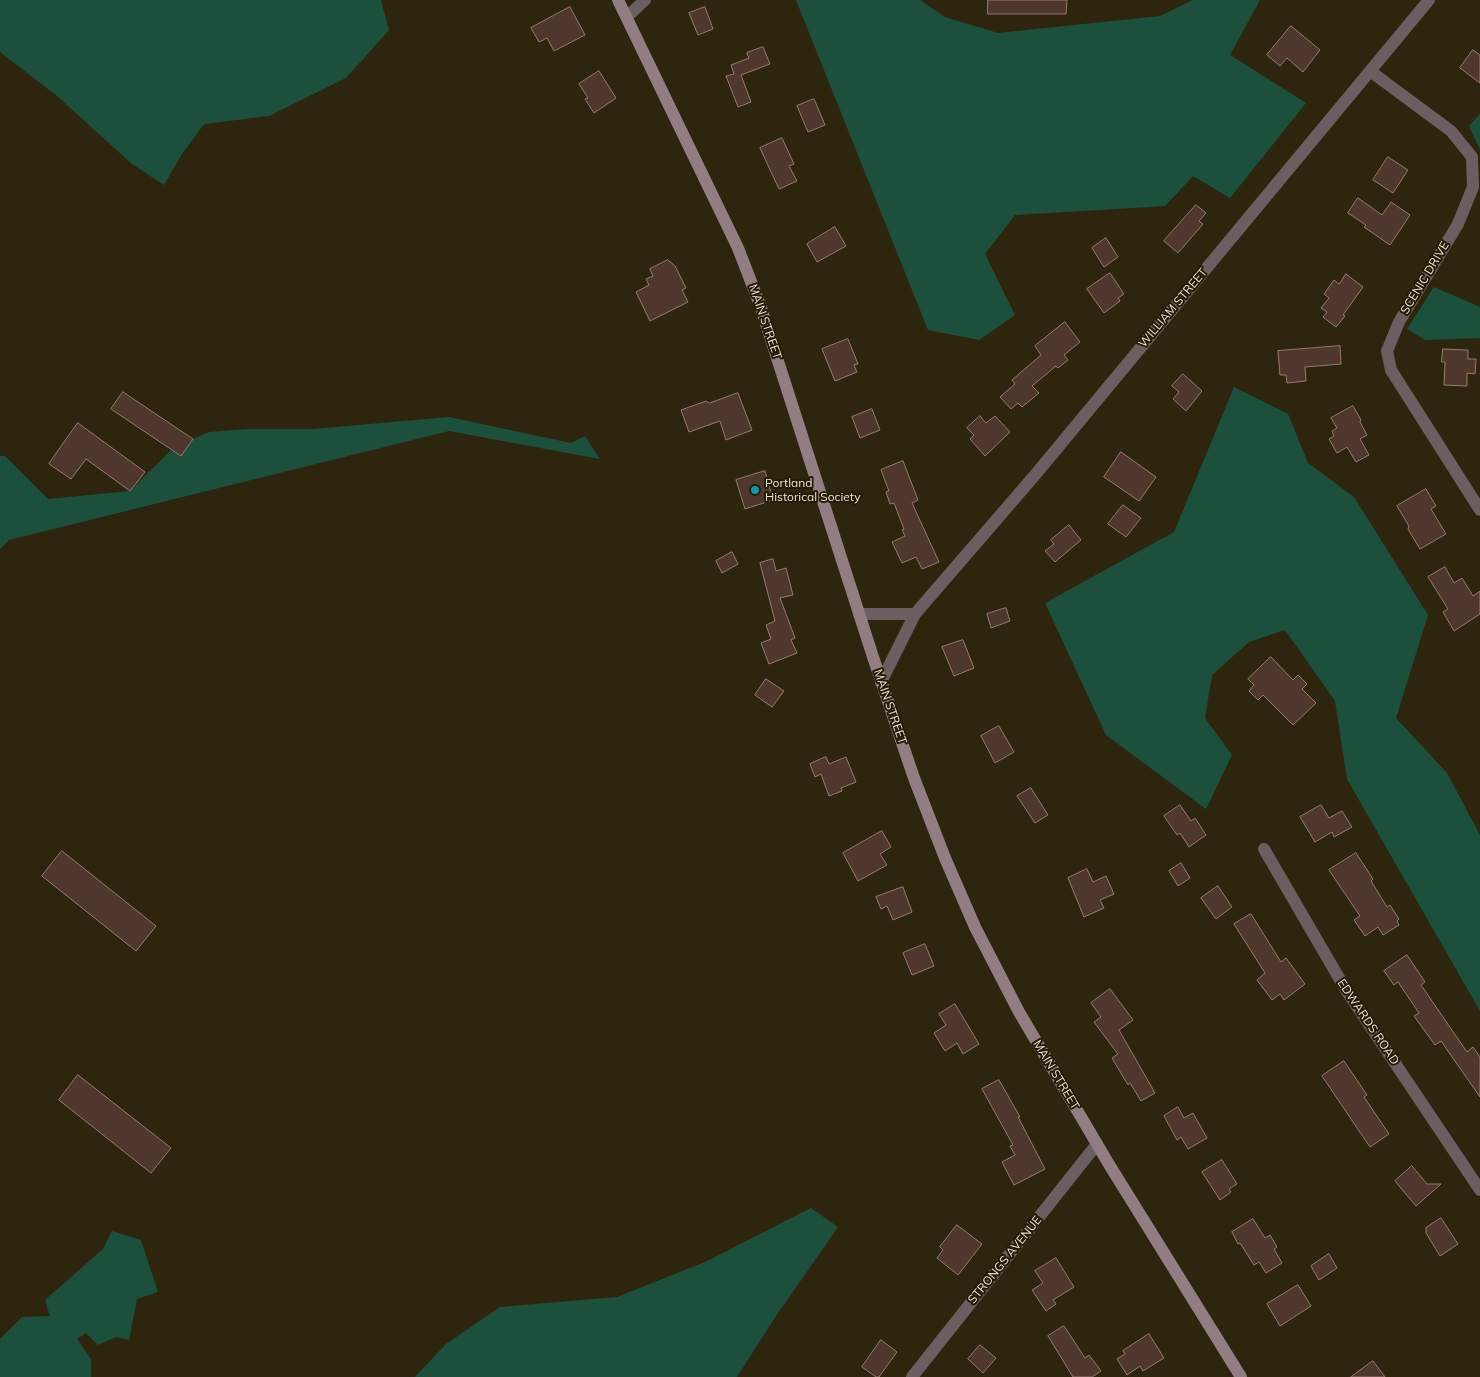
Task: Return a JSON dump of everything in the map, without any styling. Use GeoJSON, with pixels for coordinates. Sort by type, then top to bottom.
{"type":"FeatureCollection","features":[{"type":"Feature","properties":{"kind":"main road","name":"MAIN STREET"},"geometry":{"type":"LineString","coordinates":[[618,0],[738,248],[757,297],[881,682],[914,778],[945,858],[975,927],[1019,1012],[1097,1144],[1241,1377]]}},
{"type":"Feature","properties":{"kind":"street"},"geometry":{"type":"LineString","coordinates":[[626,17],[645,0]]}},
{"type":"Feature","properties":{"kind":"street","name":"WILLIAM STREET"},"geometry":{"type":"LineString","coordinates":[[881,682],[915,614],[1042,467],[1429,0]]}},
{"type":"Feature","properties":{"kind":"street","name":"SCENIC DRIVE"},"geometry":{"type":"LineString","coordinates":[[1370,72],[1451,131],[1472,157],[1473,187],[1458,224],[1399,322],[1387,351],[1392,370],[1480,510]]}},
{"type":"Feature","properties":{"kind":"street"},"geometry":{"type":"LineString","coordinates":[[859,614],[915,614]]}},
{"type":"Feature","properties":{"kind":"street","name":"EDWARDS ROAD"},"geometry":{"type":"LineString","coordinates":[[1264,849],[1346,990],[1480,1190]]}},
{"type":"Feature","properties":{"kind":"street","name":"STRONGS AVENUE"},"geometry":{"type":"LineString","coordinates":[[912,1377],[1097,1144]]}},
{"type":"Feature","properties":{"kind":"green space"},"geometry":{"type":"Polygon","coordinates":[[[0,0],[381,0],[389,30],[346,78],[269,116],[204,124],[182,154],[164,185],[132,164],[57,96],[0,52],[0,0]]]}},
{"type":"Feature","properties":{"kind":"green space"},"geometry":{"type":"Polygon","coordinates":[[[796,0],[920,0],[945,17],[998,33],[1160,16],[1193,0],[1260,0],[1230,55],[1306,103],[1230,198],[1193,176],[1165,206],[1015,215],[985,254],[1015,315],[979,340],[928,330],[796,0]]]}},
{"type":"Feature","properties":{"kind":"green space"},"geometry":{"type":"Polygon","coordinates":[[[1480,114],[1480,150],[1469,126],[1480,114]]]}},
{"type":"Feature","properties":{"kind":"green space"},"geometry":{"type":"Polygon","coordinates":[[[1434,287],[1480,307],[1480,338],[1425,340],[1407,329],[1434,287]]]}},
{"type":"Feature","properties":{"kind":"green space"},"geometry":{"type":"Polygon","coordinates":[[[1234,387],[1288,414],[1308,463],[1354,497],[1428,615],[1396,718],[1447,773],[1480,835],[1480,1011],[1347,779],[1335,701],[1285,630],[1249,642],[1212,675],[1205,718],[1232,755],[1206,809],[1106,735],[1045,603],[1174,532],[1234,387]]]}},
{"type":"Feature","properties":{"kind":"green space"},"geometry":{"type":"Polygon","coordinates":[[[449,417],[571,443],[585,436],[600,459],[449,431],[9,540],[0,549],[0,456],[5,456],[48,499],[130,491],[171,450],[181,456],[193,439],[209,432],[249,429],[314,429],[449,417]]]}},
{"type":"Feature","properties":{"kind":"green space"},"geometry":{"type":"Polygon","coordinates":[[[811,1208],[838,1227],[776,1316],[737,1377],[415,1377],[446,1344],[500,1307],[617,1297],[705,1262],[811,1208]]]}},
{"type":"Feature","properties":{"kind":"green space"},"geometry":{"type":"Polygon","coordinates":[[[112,1231],[141,1240],[158,1292],[137,1299],[129,1340],[116,1337],[98,1345],[86,1333],[77,1339],[91,1359],[91,1377],[0,1377],[0,1339],[22,1317],[50,1316],[45,1300],[103,1249],[112,1231]]]}},
{"type":"Feature","properties":{"kind":"building"},"geometry":{"type":"Polygon","coordinates":[[[988,0],[1067,0],[1066,14],[988,14],[988,0]]]}},
{"type":"Feature","properties":{"kind":"building"},"geometry":{"type":"Polygon","coordinates":[[[570,7],[585,35],[554,51],[547,38],[539,42],[531,28],[570,7]]]}},
{"type":"Feature","properties":{"kind":"building"},"geometry":{"type":"Polygon","coordinates":[[[705,7],[713,29],[698,35],[689,13],[705,7]]]}},
{"type":"Feature","properties":{"kind":"building"},"geometry":{"type":"Polygon","coordinates":[[[1291,26],[1320,50],[1303,72],[1287,58],[1280,66],[1267,55],[1291,26]]]}},
{"type":"Feature","properties":{"kind":"building"},"geometry":{"type":"Polygon","coordinates":[[[763,47],[770,64],[741,75],[751,102],[738,107],[726,76],[734,74],[731,65],[749,58],[747,53],[763,47]]]}},
{"type":"Feature","properties":{"kind":"building"},"geometry":{"type":"Polygon","coordinates":[[[1473,50],[1480,55],[1480,83],[1460,68],[1473,50]]]}},
{"type":"Feature","properties":{"kind":"building"},"geometry":{"type":"Polygon","coordinates":[[[599,71],[616,98],[594,113],[585,99],[588,98],[579,84],[599,71]]]}},
{"type":"Feature","properties":{"kind":"building"},"geometry":{"type":"Polygon","coordinates":[[[814,99],[825,125],[808,132],[797,106],[814,99]]]}},
{"type":"Feature","properties":{"kind":"building"},"geometry":{"type":"Polygon","coordinates":[[[782,138],[794,164],[789,166],[797,181],[779,189],[760,148],[782,138]]]}},
{"type":"Feature","properties":{"kind":"building"},"geometry":{"type":"Polygon","coordinates":[[[1388,157],[1408,170],[1393,193],[1373,180],[1388,157]]]}},
{"type":"Feature","properties":{"kind":"building"},"geometry":{"type":"Polygon","coordinates":[[[1358,198],[1382,215],[1391,202],[1410,215],[1390,245],[1348,213],[1358,198]]]}},
{"type":"Feature","properties":{"kind":"building"},"geometry":{"type":"Polygon","coordinates":[[[1196,205],[1206,213],[1199,221],[1203,224],[1178,253],[1164,241],[1196,205]]]}},
{"type":"Feature","properties":{"kind":"building"},"geometry":{"type":"Polygon","coordinates":[[[835,227],[846,246],[817,262],[807,244],[835,227]]]}},
{"type":"Feature","properties":{"kind":"building"},"geometry":{"type":"Polygon","coordinates":[[[1106,238],[1118,257],[1104,267],[1092,248],[1106,238]]]}},
{"type":"Feature","properties":{"kind":"building"},"geometry":{"type":"Polygon","coordinates":[[[668,260],[675,266],[686,288],[682,290],[688,302],[650,321],[636,292],[649,285],[646,279],[653,276],[650,269],[668,260]]]}},
{"type":"Feature","properties":{"kind":"building"},"geometry":{"type":"Polygon","coordinates":[[[1110,273],[1124,294],[1118,298],[1120,301],[1104,313],[1087,289],[1110,273]]]}},
{"type":"Feature","properties":{"kind":"building"},"geometry":{"type":"Polygon","coordinates":[[[1346,274],[1363,287],[1336,327],[1323,317],[1327,312],[1321,308],[1329,298],[1324,294],[1334,280],[1339,284],[1346,274]]]}},
{"type":"Feature","properties":{"kind":"building"},"geometry":{"type":"Polygon","coordinates":[[[1065,322],[1080,342],[1064,355],[1068,360],[1058,368],[1056,366],[1032,386],[1039,393],[1022,407],[1018,403],[1011,409],[1000,397],[1015,384],[1012,380],[1041,355],[1035,346],[1065,322]]]}},
{"type":"Feature","properties":{"kind":"building"},"geometry":{"type":"Polygon","coordinates":[[[848,339],[858,364],[854,365],[857,372],[835,381],[822,349],[848,339]]]}},
{"type":"Feature","properties":{"kind":"building"},"geometry":{"type":"Polygon","coordinates":[[[1340,346],[1341,364],[1305,367],[1306,381],[1287,383],[1286,375],[1280,375],[1278,351],[1340,346]]]}},
{"type":"Feature","properties":{"kind":"building"},"geometry":{"type":"Polygon","coordinates":[[[1443,349],[1468,350],[1468,359],[1476,359],[1475,374],[1467,373],[1467,386],[1444,385],[1445,362],[1442,362],[1443,349]]]}},
{"type":"Feature","properties":{"kind":"building"},"geometry":{"type":"Polygon","coordinates":[[[1183,374],[1202,391],[1186,411],[1173,399],[1179,392],[1172,386],[1183,374]]]}},
{"type":"Feature","properties":{"kind":"building"},"geometry":{"type":"Polygon","coordinates":[[[123,392],[193,439],[181,456],[111,409],[123,392]]]}},
{"type":"Feature","properties":{"kind":"building"},"geometry":{"type":"Polygon","coordinates":[[[738,393],[752,430],[726,440],[720,421],[689,432],[681,410],[738,393]]]}},
{"type":"Feature","properties":{"kind":"building"},"geometry":{"type":"Polygon","coordinates":[[[1353,406],[1367,435],[1360,439],[1369,455],[1356,462],[1347,447],[1337,453],[1329,439],[1334,436],[1332,431],[1337,428],[1331,418],[1353,406]]]}},
{"type":"Feature","properties":{"kind":"building"},"geometry":{"type":"Polygon","coordinates":[[[872,409],[880,430],[860,438],[852,417],[872,409]]]}},
{"type":"Feature","properties":{"kind":"building"},"geometry":{"type":"Polygon","coordinates":[[[980,416],[986,423],[995,416],[1010,432],[985,456],[970,439],[974,435],[967,428],[980,416]]]}},
{"type":"Feature","properties":{"kind":"building"},"geometry":{"type":"Polygon","coordinates":[[[78,423],[145,472],[130,491],[86,459],[71,479],[49,464],[78,423]]]}},
{"type":"Feature","properties":{"kind":"building"},"geometry":{"type":"Polygon","coordinates":[[[1121,452],[1156,477],[1139,501],[1104,477],[1121,452]]]}},
{"type":"Feature","properties":{"kind":"building"},"geometry":{"type":"Polygon","coordinates":[[[903,461],[918,500],[912,503],[939,562],[922,569],[916,557],[902,563],[892,542],[905,536],[902,530],[904,529],[894,503],[890,504],[886,492],[889,491],[881,470],[903,461]]]}},
{"type":"Feature","properties":{"kind":"building","name":"Portland Historical Society"},"geometry":{"type":"Polygon","coordinates":[[[765,471],[773,500],[745,509],[736,480],[765,471]]]}},
{"type":"Feature","properties":{"kind":"building"},"geometry":{"type":"Polygon","coordinates":[[[1426,489],[1436,506],[1431,509],[1446,534],[1420,549],[1397,506],[1426,489]]]}},
{"type":"Feature","properties":{"kind":"building"},"geometry":{"type":"Polygon","coordinates":[[[1123,505],[1141,518],[1126,537],[1108,524],[1123,505]]]}},
{"type":"Feature","properties":{"kind":"building"},"geometry":{"type":"Polygon","coordinates":[[[1069,525],[1081,540],[1055,562],[1045,551],[1054,544],[1051,540],[1069,525]]]}},
{"type":"Feature","properties":{"kind":"building"},"geometry":{"type":"Polygon","coordinates":[[[732,552],[738,564],[722,573],[716,561],[732,552]]]}},
{"type":"Feature","properties":{"kind":"building"},"geometry":{"type":"Polygon","coordinates":[[[773,559],[776,571],[786,568],[793,595],[780,598],[795,638],[791,640],[797,653],[769,664],[761,643],[771,639],[766,625],[775,621],[760,563],[773,559]]]}},
{"type":"Feature","properties":{"kind":"building"},"geometry":{"type":"Polygon","coordinates":[[[1445,567],[1454,583],[1462,578],[1473,596],[1480,591],[1480,614],[1454,631],[1443,612],[1448,609],[1428,577],[1445,567]]]}},
{"type":"Feature","properties":{"kind":"building"},"geometry":{"type":"Polygon","coordinates":[[[1006,608],[1010,621],[991,628],[987,614],[1006,608]]]}},
{"type":"Feature","properties":{"kind":"building"},"geometry":{"type":"Polygon","coordinates":[[[963,640],[974,668],[954,676],[942,647],[963,640]]]}},
{"type":"Feature","properties":{"kind":"building"},"geometry":{"type":"Polygon","coordinates":[[[1271,657],[1293,680],[1298,675],[1307,684],[1302,689],[1316,703],[1293,725],[1263,695],[1258,700],[1249,691],[1254,685],[1248,679],[1271,657]]]}},
{"type":"Feature","properties":{"kind":"building"},"geometry":{"type":"Polygon","coordinates":[[[766,679],[784,691],[772,707],[755,695],[766,679]]]}},
{"type":"Feature","properties":{"kind":"building"},"geometry":{"type":"Polygon","coordinates":[[[999,726],[1014,752],[995,763],[981,736],[999,726]]]}},
{"type":"Feature","properties":{"kind":"building"},"geometry":{"type":"Polygon","coordinates":[[[826,757],[829,764],[846,757],[856,782],[841,788],[842,791],[829,796],[821,774],[815,777],[810,764],[826,757]]]}},
{"type":"Feature","properties":{"kind":"building"},"geometry":{"type":"Polygon","coordinates":[[[1031,788],[1048,815],[1035,823],[1017,796],[1031,788]]]}},
{"type":"Feature","properties":{"kind":"building"},"geometry":{"type":"Polygon","coordinates":[[[1180,805],[1191,821],[1195,818],[1206,835],[1189,847],[1180,833],[1177,835],[1164,816],[1180,805]]]}},
{"type":"Feature","properties":{"kind":"building"},"geometry":{"type":"Polygon","coordinates":[[[1321,805],[1329,818],[1342,811],[1352,827],[1334,837],[1332,832],[1315,842],[1300,817],[1321,805]]]}},
{"type":"Feature","properties":{"kind":"building"},"geometry":{"type":"Polygon","coordinates":[[[882,831],[891,847],[880,854],[887,865],[858,881],[843,853],[882,831]]]}},
{"type":"Feature","properties":{"kind":"building"},"geometry":{"type":"Polygon","coordinates":[[[62,851],[156,926],[136,951],[42,876],[62,851]]]}},
{"type":"Feature","properties":{"kind":"building"},"geometry":{"type":"Polygon","coordinates":[[[1356,853],[1373,879],[1371,881],[1387,907],[1390,905],[1399,919],[1397,921],[1399,925],[1383,935],[1378,927],[1365,936],[1354,920],[1360,916],[1329,870],[1356,853]]]}},
{"type":"Feature","properties":{"kind":"building"},"geometry":{"type":"Polygon","coordinates":[[[1181,863],[1190,878],[1178,886],[1169,871],[1181,863]]]}},
{"type":"Feature","properties":{"kind":"building"},"geometry":{"type":"Polygon","coordinates":[[[1087,869],[1093,882],[1106,876],[1114,894],[1100,900],[1104,908],[1084,917],[1068,878],[1087,869]]]}},
{"type":"Feature","properties":{"kind":"building"},"geometry":{"type":"Polygon","coordinates":[[[1218,886],[1232,907],[1216,919],[1201,898],[1218,886]]]}},
{"type":"Feature","properties":{"kind":"building"},"geometry":{"type":"Polygon","coordinates":[[[903,887],[912,912],[893,920],[887,906],[881,909],[876,897],[903,887]]]}},
{"type":"Feature","properties":{"kind":"building"},"geometry":{"type":"Polygon","coordinates":[[[1251,914],[1281,962],[1286,958],[1305,984],[1284,1000],[1280,994],[1272,1000],[1257,980],[1265,973],[1234,924],[1251,914]]]}},
{"type":"Feature","properties":{"kind":"building"},"geometry":{"type":"Polygon","coordinates":[[[925,944],[934,966],[912,975],[903,953],[925,944]]]}},
{"type":"Feature","properties":{"kind":"building"},"geometry":{"type":"Polygon","coordinates":[[[1407,955],[1425,982],[1421,985],[1467,1052],[1473,1047],[1480,1057],[1480,1097],[1441,1041],[1435,1045],[1414,1016],[1419,1013],[1398,982],[1394,985],[1384,971],[1407,955]]]}},
{"type":"Feature","properties":{"kind":"building"},"geometry":{"type":"Polygon","coordinates":[[[1110,989],[1133,1020],[1119,1030],[1155,1093],[1141,1101],[1130,1083],[1128,1085],[1112,1058],[1118,1054],[1094,1022],[1101,1017],[1091,1003],[1110,989]]]}},
{"type":"Feature","properties":{"kind":"building"},"geometry":{"type":"Polygon","coordinates":[[[955,1004],[979,1044],[963,1054],[957,1043],[945,1051],[934,1033],[946,1025],[939,1014],[955,1004]]]}},
{"type":"Feature","properties":{"kind":"building"},"geometry":{"type":"Polygon","coordinates":[[[1344,1061],[1367,1095],[1364,1097],[1389,1134],[1370,1147],[1322,1076],[1344,1061]]]}},
{"type":"Feature","properties":{"kind":"building"},"geometry":{"type":"Polygon","coordinates":[[[78,1075],[171,1148],[151,1173],[59,1100],[78,1075]]]}},
{"type":"Feature","properties":{"kind":"building"},"geometry":{"type":"Polygon","coordinates":[[[999,1080],[1020,1117],[1018,1117],[1045,1169],[1014,1185],[1002,1162],[1015,1155],[1010,1146],[1013,1145],[982,1089],[999,1080]]]}},
{"type":"Feature","properties":{"kind":"building"},"geometry":{"type":"Polygon","coordinates":[[[1178,1107],[1184,1118],[1193,1113],[1207,1138],[1188,1149],[1181,1137],[1177,1140],[1164,1116],[1178,1107]]]}},
{"type":"Feature","properties":{"kind":"building"},"geometry":{"type":"Polygon","coordinates":[[[1222,1160],[1237,1184],[1229,1189],[1231,1192],[1220,1200],[1202,1172],[1222,1160]]]}},
{"type":"Feature","properties":{"kind":"building"},"geometry":{"type":"Polygon","coordinates":[[[1412,1166],[1427,1184],[1441,1184],[1416,1206],[1395,1181],[1412,1166]]]}},
{"type":"Feature","properties":{"kind":"building"},"geometry":{"type":"Polygon","coordinates":[[[1441,1218],[1458,1244],[1440,1256],[1426,1233],[1426,1228],[1441,1218]]]}},
{"type":"Feature","properties":{"kind":"building"},"geometry":{"type":"Polygon","coordinates":[[[1253,1219],[1265,1238],[1270,1235],[1277,1247],[1274,1249],[1282,1263],[1266,1273],[1259,1262],[1254,1265],[1240,1243],[1238,1244],[1232,1232],[1253,1219]]]}},
{"type":"Feature","properties":{"kind":"building"},"geometry":{"type":"Polygon","coordinates":[[[957,1225],[982,1244],[958,1275],[937,1258],[943,1250],[940,1247],[957,1225]]]}},
{"type":"Feature","properties":{"kind":"building"},"geometry":{"type":"Polygon","coordinates":[[[1329,1254],[1337,1268],[1319,1280],[1311,1266],[1329,1254]]]}},
{"type":"Feature","properties":{"kind":"building"},"geometry":{"type":"Polygon","coordinates":[[[1056,1258],[1074,1287],[1053,1300],[1056,1304],[1046,1311],[1032,1290],[1043,1283],[1035,1271],[1056,1258]]]}},
{"type":"Feature","properties":{"kind":"building"},"geometry":{"type":"Polygon","coordinates":[[[1298,1285],[1311,1306],[1280,1326],[1267,1304],[1298,1285]]]}},
{"type":"Feature","properties":{"kind":"building"},"geometry":{"type":"Polygon","coordinates":[[[1064,1326],[1085,1358],[1089,1355],[1101,1371],[1092,1377],[1073,1377],[1048,1336],[1064,1326]]]}},
{"type":"Feature","properties":{"kind":"building"},"geometry":{"type":"Polygon","coordinates":[[[1149,1334],[1164,1358],[1143,1371],[1140,1366],[1127,1375],[1117,1359],[1125,1354],[1123,1351],[1149,1334]]]}},
{"type":"Feature","properties":{"kind":"building"},"geometry":{"type":"Polygon","coordinates":[[[881,1340],[897,1352],[879,1377],[876,1377],[862,1367],[881,1340]]]}},
{"type":"Feature","properties":{"kind":"building"},"geometry":{"type":"Polygon","coordinates":[[[980,1345],[996,1358],[983,1373],[968,1359],[980,1345]]]}},
{"type":"Feature","properties":{"kind":"building"},"geometry":{"type":"Polygon","coordinates":[[[1373,1361],[1385,1377],[1351,1377],[1373,1361]]]}},
{"type":"Feature","properties":{"kind":"place","name":"Portland Historical Society"},"geometry":{"type":"Point","coordinates":[755,490]}}]}
